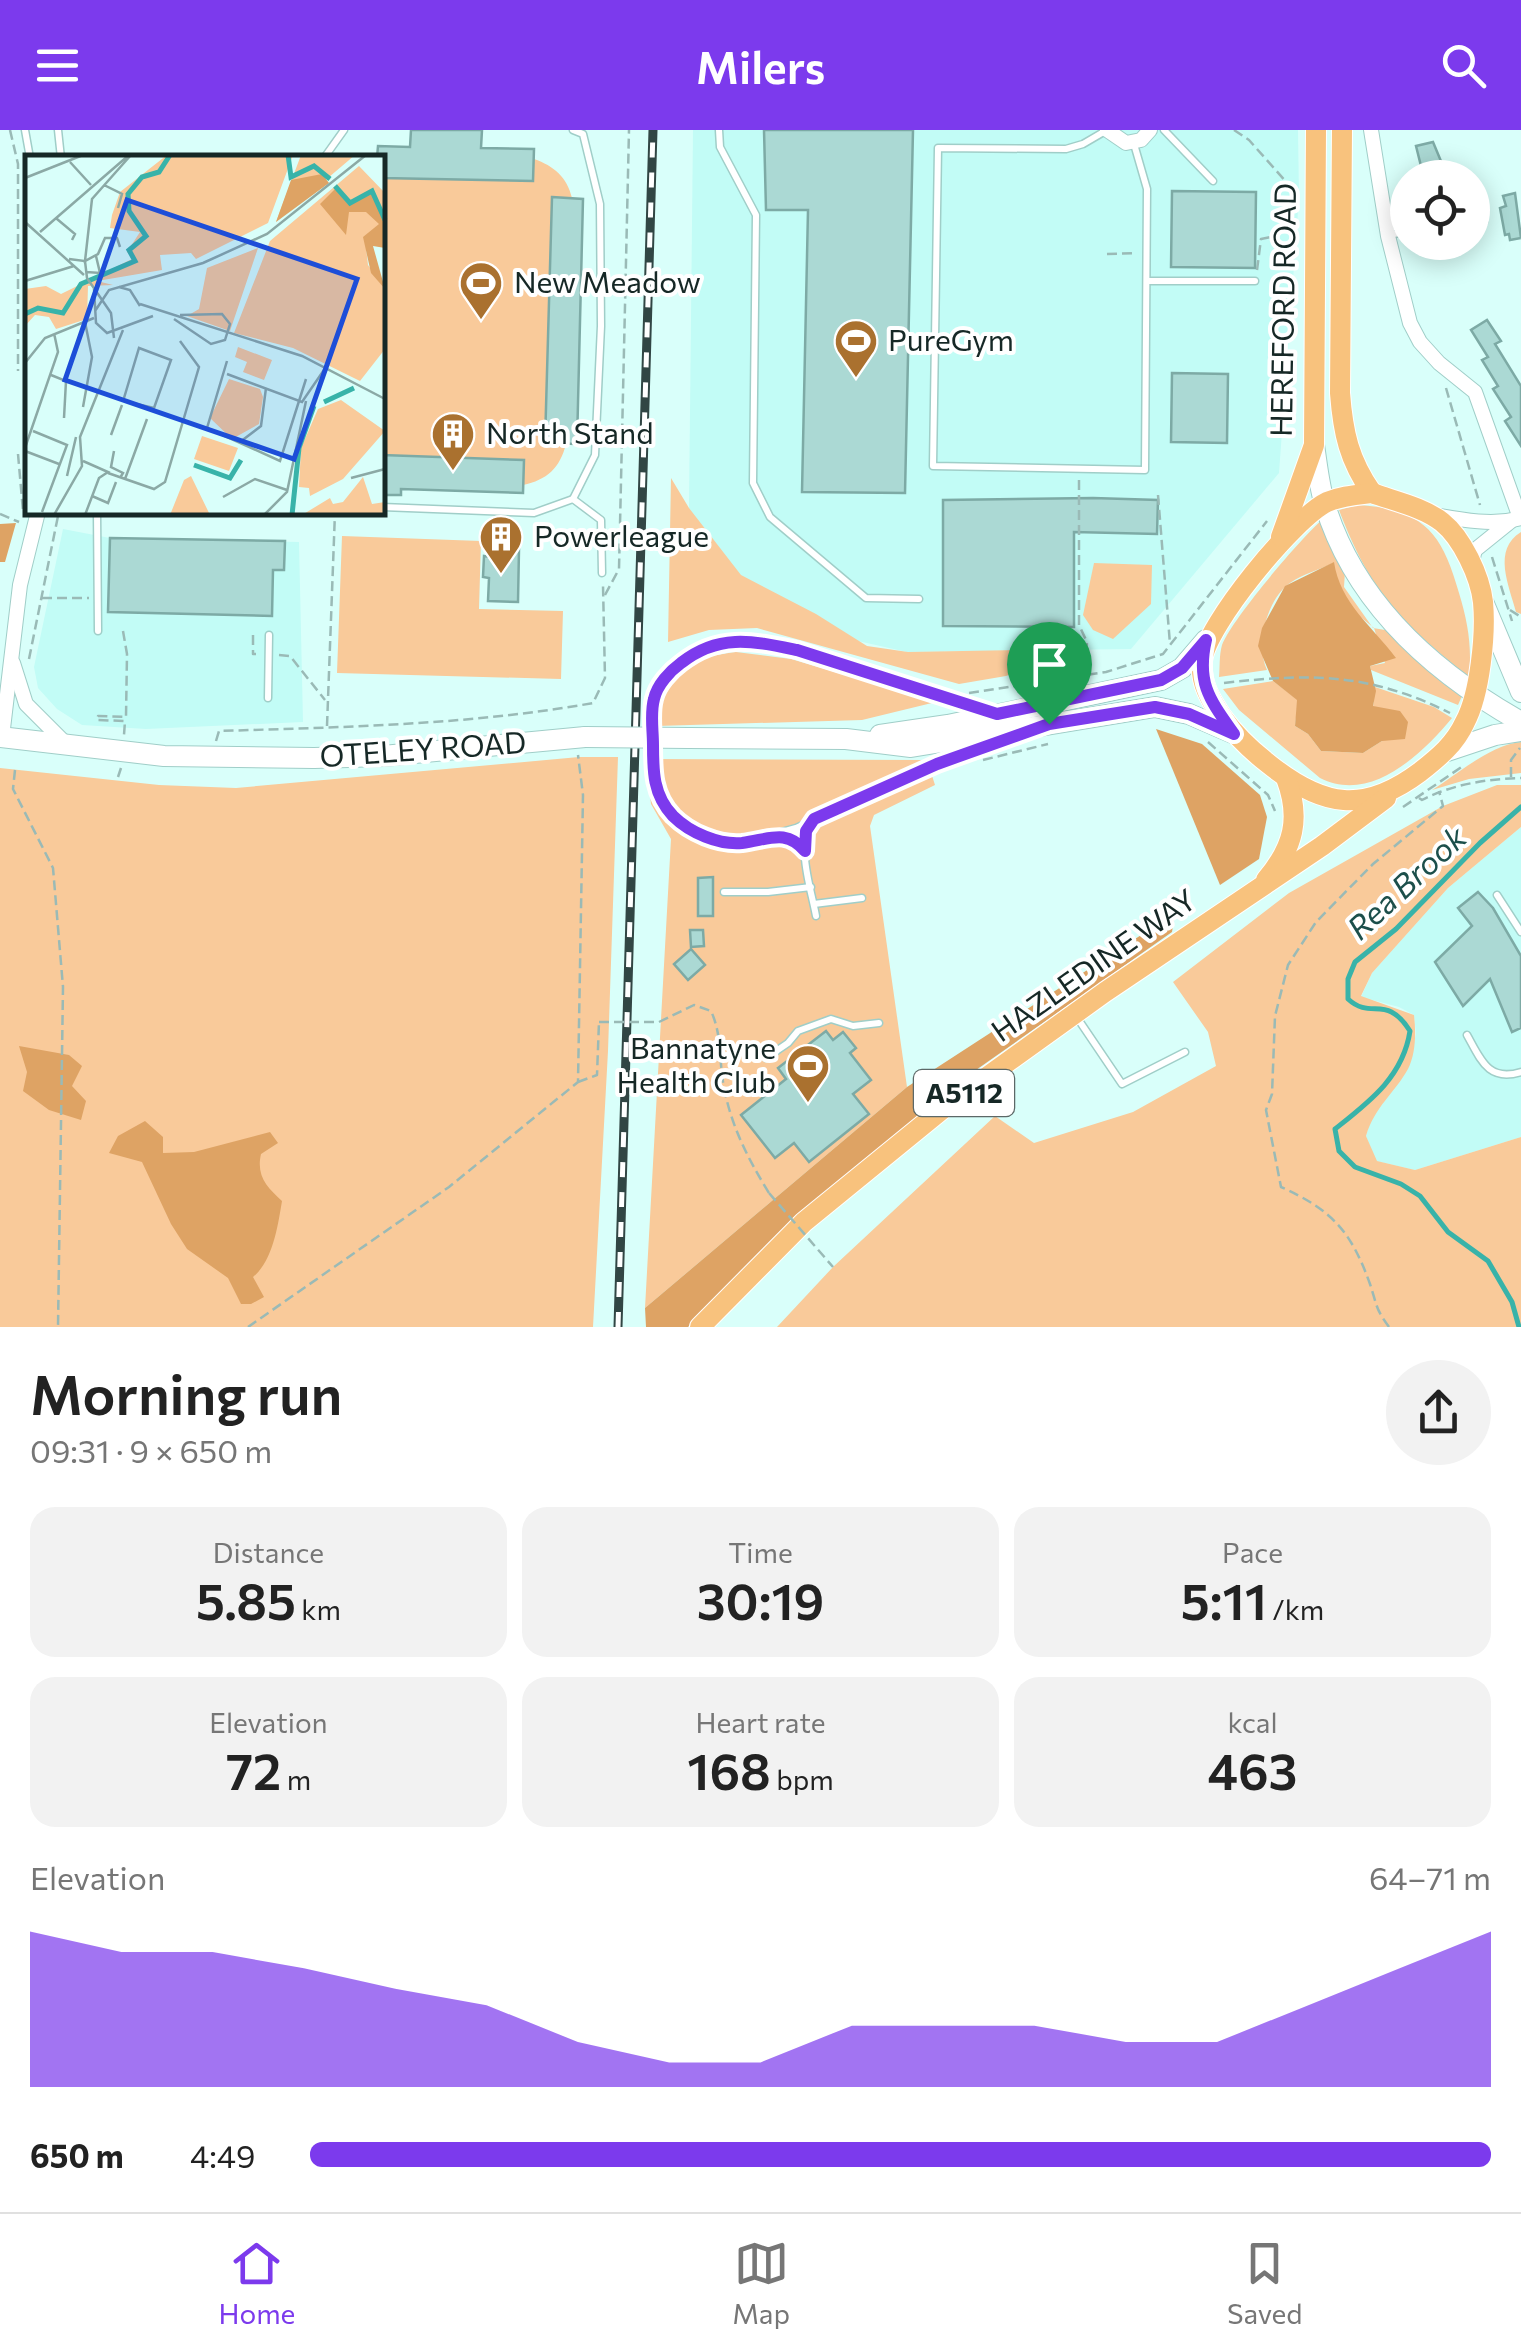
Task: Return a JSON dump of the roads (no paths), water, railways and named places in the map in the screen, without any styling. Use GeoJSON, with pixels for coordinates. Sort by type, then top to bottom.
{"type":"FeatureCollection","features":[{"type":"Feature","properties":{"kind":"main road","name":"HEREFORD ROAD"},"geometry":{"type":"LineString","coordinates":[[1278,545],[1314,444],[1316,130]]}},
{"type":"Feature","properties":{"kind":"main road","name":"HEREFORD ROAD"},"geometry":{"type":"LineString","coordinates":[[1342,130],[1341,412],[1348,452],[1372,493]]}},
{"type":"Feature","properties":{"kind":"main road"},"geometry":{"type":"LineString","coordinates":[[1314,444],[1324,503],[1364,588],[1389,622],[1474,693],[1521,722]]}},
{"type":"Feature","properties":{"kind":"main road"},"geometry":{"type":"LineString","coordinates":[[1409,792],[1351,801],[1305,791],[1234,734],[1204,687],[1202,658],[1206,640],[1278,545],[1324,503],[1372,493],[1430,514],[1452,531],[1471,565],[1521,692]]}},
{"type":"Feature","properties":{"kind":"main road"},"geometry":{"type":"LineString","coordinates":[[1447,751],[1466,720],[1474,693],[1483,602]]}},
{"type":"Feature","properties":{"kind":"main road","name":"OTELEY ROAD"},"geometry":{"type":"LineString","coordinates":[[846,739],[908,732],[1161,680],[1182,668],[1206,640]]}},
{"type":"Feature","properties":{"kind":"main road","name":"OTELEY ROAD"},"geometry":{"type":"LineString","coordinates":[[1,737],[128,753],[214,758],[383,756],[688,738],[846,739],[910,747],[1050,733],[1155,707],[1189,714],[1234,734]]}},
{"type":"Feature","properties":{"kind":"main road"},"geometry":{"type":"LineString","coordinates":[[1447,751],[1495,734],[1521,731]]}},
{"type":"Feature","properties":{"kind":"main road","name":"HAZLEDINE WAY"},"geometry":{"type":"LineString","coordinates":[[700,1327],[804,1222],[945,1107],[1074,1014],[1322,846],[1409,792],[1447,751]]}},
{"type":"Feature","properties":{"kind":"main road","name":"HAZLEDINE WAY"},"geometry":{"type":"LineString","coordinates":[[1254,892],[1271,874],[1291,838],[1294,801],[1285,777]]}},
{"type":"Feature","properties":{"kind":"street"},"geometry":{"type":"LineString","coordinates":[[1107,130],[1118,141],[1134,143],[1150,130]]}},
{"type":"Feature","properties":{"kind":"street"},"geometry":{"type":"LineString","coordinates":[[1371,130],[1371,173],[1410,323],[1439,364],[1475,392],[1517,519]]}},
{"type":"Feature","properties":{"kind":"street"},"geometry":{"type":"LineString","coordinates":[[1430,514],[1462,520],[1517,519]]}},
{"type":"Feature","properties":{"kind":"street"},"geometry":{"type":"LineString","coordinates":[[1,737],[20,585],[37,515]]}},
{"type":"Feature","properties":{"kind":"street"},"geometry":{"type":"LineString","coordinates":[[1471,565],[1476,550],[1517,519]]}},
{"type":"Feature","properties":{"kind":"street"},"geometry":{"type":"LineString","coordinates":[[0,669],[10,652]]}},
{"type":"Feature","properties":{"kind":"street"},"geometry":{"type":"LineString","coordinates":[[10,652],[26,704],[67,745]]}},
{"type":"Feature","properties":{"kind":"lane"},"geometry":{"type":"LineString","coordinates":[[24,130],[29,155]]}},
{"type":"Feature","properties":{"kind":"lane"},"geometry":{"type":"LineString","coordinates":[[58,130],[60,155]]}},
{"type":"Feature","properties":{"kind":"lane"},"geometry":{"type":"LineString","coordinates":[[326,155],[344,130]]}},
{"type":"Feature","properties":{"kind":"lane"},"geometry":{"type":"LineString","coordinates":[[385,507],[534,513],[574,499],[595,455],[601,326],[600,204],[583,134],[572,130]]}},
{"type":"Feature","properties":{"kind":"lane"},"geometry":{"type":"LineString","coordinates":[[719,130],[720,147],[756,215],[753,483],[770,517],[866,598],[920,599]]}},
{"type":"Feature","properties":{"kind":"lane"},"geometry":{"type":"LineString","coordinates":[[1107,130],[1076,148],[938,148],[933,466],[1145,470],[1147,189],[1134,143]]}},
{"type":"Feature","properties":{"kind":"lane"},"geometry":{"type":"LineString","coordinates":[[1164,130],[1213,181]]}},
{"type":"Feature","properties":{"kind":"lane"},"geometry":{"type":"LineString","coordinates":[[1147,281],[1255,281]]}},
{"type":"Feature","properties":{"kind":"lane"},"geometry":{"type":"LineString","coordinates":[[574,499],[601,520],[602,574]]}},
{"type":"Feature","properties":{"kind":"lane"},"geometry":{"type":"LineString","coordinates":[[97,515],[98,631]]}},
{"type":"Feature","properties":{"kind":"lane"},"geometry":{"type":"LineString","coordinates":[[268,698],[269,635]]}},
{"type":"Feature","properties":{"kind":"lane"},"geometry":{"type":"LineString","coordinates":[[997,714],[797,650],[727,641],[699,649],[673,668],[654,698],[653,778],[661,800],[674,817],[691,829],[724,842],[742,843],[814,819],[937,764],[1050,733]]}},
{"type":"Feature","properties":{"kind":"lane"},"geometry":{"type":"LineString","coordinates":[[814,819],[806,831],[805,851],[816,916]]}},
{"type":"Feature","properties":{"kind":"lane"},"geometry":{"type":"LineString","coordinates":[[774,835],[792,838],[805,851]]}},
{"type":"Feature","properties":{"kind":"lane"},"geometry":{"type":"LineString","coordinates":[[724,892],[811,887]]}},
{"type":"Feature","properties":{"kind":"lane"},"geometry":{"type":"LineString","coordinates":[[1497,895],[1521,932]]}},
{"type":"Feature","properties":{"kind":"lane"},"geometry":{"type":"LineString","coordinates":[[814,904],[862,898]]}},
{"type":"Feature","properties":{"kind":"lane"},"geometry":{"type":"LineString","coordinates":[[1074,1014],[1122,1084],[1185,1052]]}},
{"type":"Feature","properties":{"kind":"lane"},"geometry":{"type":"LineString","coordinates":[[766,1058],[798,1031],[831,1019],[853,1026],[880,1023]]}},
{"type":"Feature","properties":{"kind":"lane"},"geometry":{"type":"LineString","coordinates":[[1467,1035],[1487,1070],[1501,1076],[1521,1072]]}},
{"type":"Feature","properties":{"kind":"waterway","name":"Rea Brook"},"geometry":{"type":"LineString","coordinates":[[1519,1327],[1512,1302],[1488,1261],[1448,1232],[1420,1196],[1401,1184],[1355,1167],[1339,1151],[1335,1129],[1383,1087],[1400,1062],[1410,1031],[1394,1013],[1364,1008],[1348,999],[1348,979],[1355,962],[1396,929],[1521,807]]}},
{"type":"Feature","properties":{"kind":"railway"},"geometry":{"type":"LineString","coordinates":[[618,1327],[653,130]]}},
{"type":"Feature","properties":{"kind":"place","name":"New Meadow"},"geometry":{"type":"Point","coordinates":[481,321]}},
{"type":"Feature","properties":{"kind":"place","name":"PureGym"},"geometry":{"type":"Point","coordinates":[856,379]}},
{"type":"Feature","properties":{"kind":"place","name":"North Stand"},"geometry":{"type":"Point","coordinates":[453,472]}},
{"type":"Feature","properties":{"kind":"place","name":"Powerleague"},"geometry":{"type":"Point","coordinates":[501,575]}},
{"type":"Feature","properties":{"kind":"place","name":"Bannatyne Health Club"},"geometry":{"type":"Point","coordinates":[808,1104]}}]}
